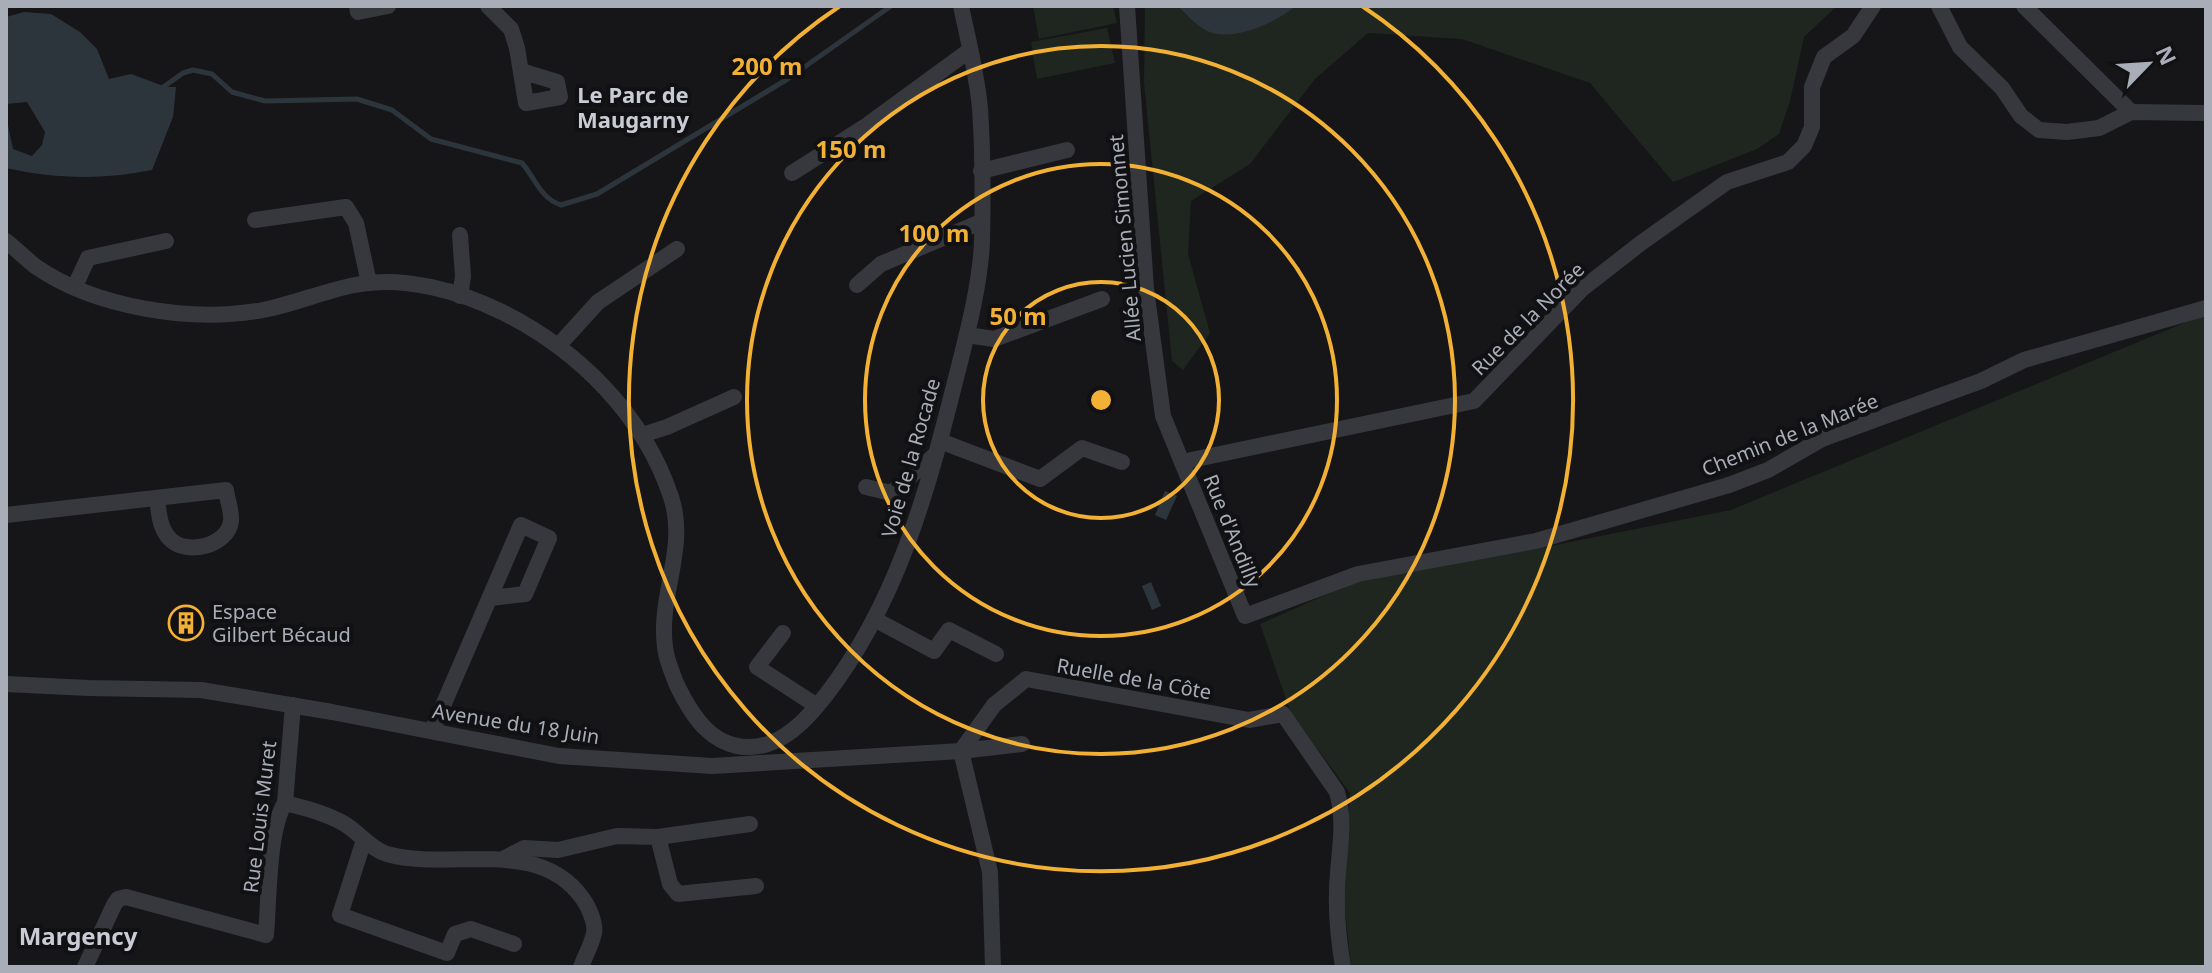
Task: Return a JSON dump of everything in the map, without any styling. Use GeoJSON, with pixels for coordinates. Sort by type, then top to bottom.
{"type":"FeatureCollection","features":[{"type":"Feature","properties":{"kind":"street"},"geometry":{"type":"LineString","coordinates":[[357,6],[358,12],[388,6]]}},
{"type":"Feature","properties":{"kind":"street"},"geometry":{"type":"LineString","coordinates":[[488,6],[511,29],[521,71]]}},
{"type":"Feature","properties":{"kind":"street","name":"Voie de la Rocade"},"geometry":{"type":"LineString","coordinates":[[6,241],[37,267],[75,286],[107,299],[153,310],[211,316],[261,310],[369,283],[430,287],[498,310],[558,346],[577,360],[611,395],[642,435],[659,466],[673,503],[678,536],[664,626],[665,650],[682,696],[695,717],[711,734],[730,745],[755,747],[778,740],[796,727],[817,706],[856,652],[895,578],[919,517],[939,447],[967,335],[982,247],[980,109],[961,6]]}},
{"type":"Feature","properties":{"kind":"street","name":"Allée Lucien Simonnet"},"geometry":{"type":"LineString","coordinates":[[1127,6],[1146,289],[1163,416],[1182,462]]}},
{"type":"Feature","properties":{"kind":"street","name":"Rue de la Norée"},"geometry":{"type":"LineString","coordinates":[[1182,462],[1474,401],[1582,289],[1641,243],[1727,182],[1788,162],[1809,137],[1812,87],[1824,57],[1853,36],[1873,6]]}},
{"type":"Feature","properties":{"kind":"street"},"geometry":{"type":"LineString","coordinates":[[1939,6],[1960,47],[2002,88],[2021,116],[2039,130],[2067,132],[2099,128],[2131,112],[2206,113]]}},
{"type":"Feature","properties":{"kind":"street"},"geometry":{"type":"LineString","coordinates":[[2024,6],[2131,112]]}},
{"type":"Feature","properties":{"kind":"street"},"geometry":{"type":"LineString","coordinates":[[792,173],[866,126],[970,50]]}},
{"type":"Feature","properties":{"kind":"street"},"geometry":{"type":"LineString","coordinates":[[981,171],[1067,150]]}},
{"type":"Feature","properties":{"kind":"street"},"geometry":{"type":"LineString","coordinates":[[255,220],[346,207],[356,223],[369,283]]}},
{"type":"Feature","properties":{"kind":"street"},"geometry":{"type":"LineString","coordinates":[[857,285],[881,264],[981,222]]}},
{"type":"Feature","properties":{"kind":"street"},"geometry":{"type":"LineString","coordinates":[[460,235],[463,276],[460,296]]}},
{"type":"Feature","properties":{"kind":"street"},"geometry":{"type":"LineString","coordinates":[[75,286],[88,258],[166,241]]}},
{"type":"Feature","properties":{"kind":"street"},"geometry":{"type":"LineString","coordinates":[[558,346],[598,302],[677,249]]}},
{"type":"Feature","properties":{"kind":"street"},"geometry":{"type":"LineString","coordinates":[[967,335],[994,339],[1102,299]]}},
{"type":"Feature","properties":{"kind":"street","name":"Chemin de la Marée"},"geometry":{"type":"LineString","coordinates":[[1245,616],[1358,574],[1536,541],[1729,485],[1768,470],[1822,439],[1981,381],[2024,360],[2206,308]]}},
{"type":"Feature","properties":{"kind":"street"},"geometry":{"type":"LineString","coordinates":[[642,435],[734,397]]}},
{"type":"Feature","properties":{"kind":"street"},"geometry":{"type":"LineString","coordinates":[[866,487],[891,493],[939,447],[1040,479],[1082,448],[1122,462]]}},
{"type":"Feature","properties":{"kind":"street","name":"Rue d'Andilly"},"geometry":{"type":"LineString","coordinates":[[1182,462],[1245,616]]}},
{"type":"Feature","properties":{"kind":"street"},"geometry":{"type":"LineString","coordinates":[[6,515],[226,490],[231,522],[222,539],[210,545],[184,547],[170,540],[161,524],[157,498]]}},
{"type":"Feature","properties":{"kind":"street"},"geometry":{"type":"LineString","coordinates":[[432,731],[521,525],[549,538],[525,594],[490,598]]}},
{"type":"Feature","properties":{"kind":"street"},"geometry":{"type":"LineString","coordinates":[[874,619],[934,651],[949,630],[996,654]]}},
{"type":"Feature","properties":{"kind":"street"},"geometry":{"type":"LineString","coordinates":[[783,633],[757,667],[817,706]]}},
{"type":"Feature","properties":{"kind":"street","name":"Ruelle de la Côte"},"geometry":{"type":"LineString","coordinates":[[961,751],[994,705],[1026,679],[1249,720],[1283,714],[1337,792],[1341,807],[1342,839],[1337,898],[1343,967]]}},
{"type":"Feature","properties":{"kind":"street","name":"Avenue du 18 Juin"},"geometry":{"type":"LineString","coordinates":[[9,685],[201,690],[559,756],[712,766],[961,751],[1022,744]]}},
{"type":"Feature","properties":{"kind":"street","name":"Rue Louis Muret"},"geometry":{"type":"LineString","coordinates":[[85,967],[114,905],[118,899],[126,897],[266,935],[275,830],[285,803],[293,705]]}},
{"type":"Feature","properties":{"kind":"street"},"geometry":{"type":"LineString","coordinates":[[961,751],[990,872],[993,967]]}},
{"type":"Feature","properties":{"kind":"street"},"geometry":{"type":"LineString","coordinates":[[285,803],[345,824],[384,854],[413,859],[503,859],[551,872],[575,887],[586,904],[595,930],[581,967]]}},
{"type":"Feature","properties":{"kind":"street"},"geometry":{"type":"LineString","coordinates":[[503,859],[524,848],[558,850],[617,836],[658,837],[750,824]]}},
{"type":"Feature","properties":{"kind":"street"},"geometry":{"type":"LineString","coordinates":[[658,837],[670,884],[678,894],[756,886]]}},
{"type":"Feature","properties":{"kind":"street"},"geometry":{"type":"LineString","coordinates":[[364,840],[340,915],[447,953],[455,934],[471,929],[514,944]]}},
{"type":"Feature","properties":{"kind":"street"},"geometry":{"type":"LineString","coordinates":[[551,872],[558,850]]}},
{"type":"Feature","properties":{"kind":"shaded area"},"geometry":{"type":"Polygon","coordinates":[[[1033,6],[1113,6],[1117,23],[1039,39],[1033,6]]]}},
{"type":"Feature","properties":{"kind":"shaded area"},"geometry":{"type":"Polygon","coordinates":[[[1145,6],[1837,6],[1804,37],[1790,101],[1779,134],[1757,149],[1673,182],[1590,83],[1462,39],[1368,33],[1315,79],[1250,164],[1191,201],[1188,254],[1210,333],[1183,370],[1172,361],[1144,83],[1145,6]]]}},
{"type":"Feature","properties":{"kind":"shaded area"},"geometry":{"type":"Polygon","coordinates":[[[1178,6],[1296,6],[1254,29],[1217,34],[1195,23],[1178,6]]]}},
{"type":"Feature","properties":{"kind":"shaded area"},"geometry":{"type":"Polygon","coordinates":[[[24,12],[51,14],[80,32],[97,49],[109,79],[131,74],[166,87],[176,87],[173,117],[152,170],[79,177],[6,168],[6,116],[13,149],[32,156],[42,145],[45,132],[27,102],[6,104],[6,17],[24,12]]]}},
{"type":"Feature","properties":{"kind":"shaded area"},"geometry":{"type":"Polygon","coordinates":[[[1107,28],[1115,63],[1037,79],[1031,42],[1107,28]]]}},
{"type":"Feature","properties":{"kind":"shaded area"},"geometry":{"type":"Polygon","coordinates":[[[2206,314],[2206,967],[1351,967],[1344,901],[1350,793],[1291,713],[1260,624],[1359,580],[1731,510],[2206,314]]]}},
{"type":"Feature","properties":{"kind":"shaded area"},"geometry":{"type":"Polygon","coordinates":[[[1165,491],[1177,496],[1166,520],[1155,515],[1165,491]]]}},
{"type":"Feature","properties":{"kind":"shaded area"},"geometry":{"type":"Polygon","coordinates":[[[1151,582],[1161,606],[1152,610],[1142,586],[1151,582]]]}},
{"type":"Feature","properties":{"kind":"waterway"},"geometry":{"type":"LineString","coordinates":[[162,88],[183,73],[193,70],[212,74],[232,92],[265,101],[357,99],[392,110],[431,139],[522,163],[543,193],[561,205],[597,194],[786,80],[891,6]]}},
{"type":"Feature","properties":{"kind":"place","name":"Espace Gilbert Bécaud"},"geometry":{"type":"Point","coordinates":[186,623]}},
{"type":"Feature","properties":{"kind":"district","name":"Le Parc de Maugarny"},"geometry":{"type":"Point","coordinates":[633,108]}},
{"type":"Feature","properties":{"kind":"district","name":"Margency"},"geometry":{"type":"Point","coordinates":[78,937]}}]}
